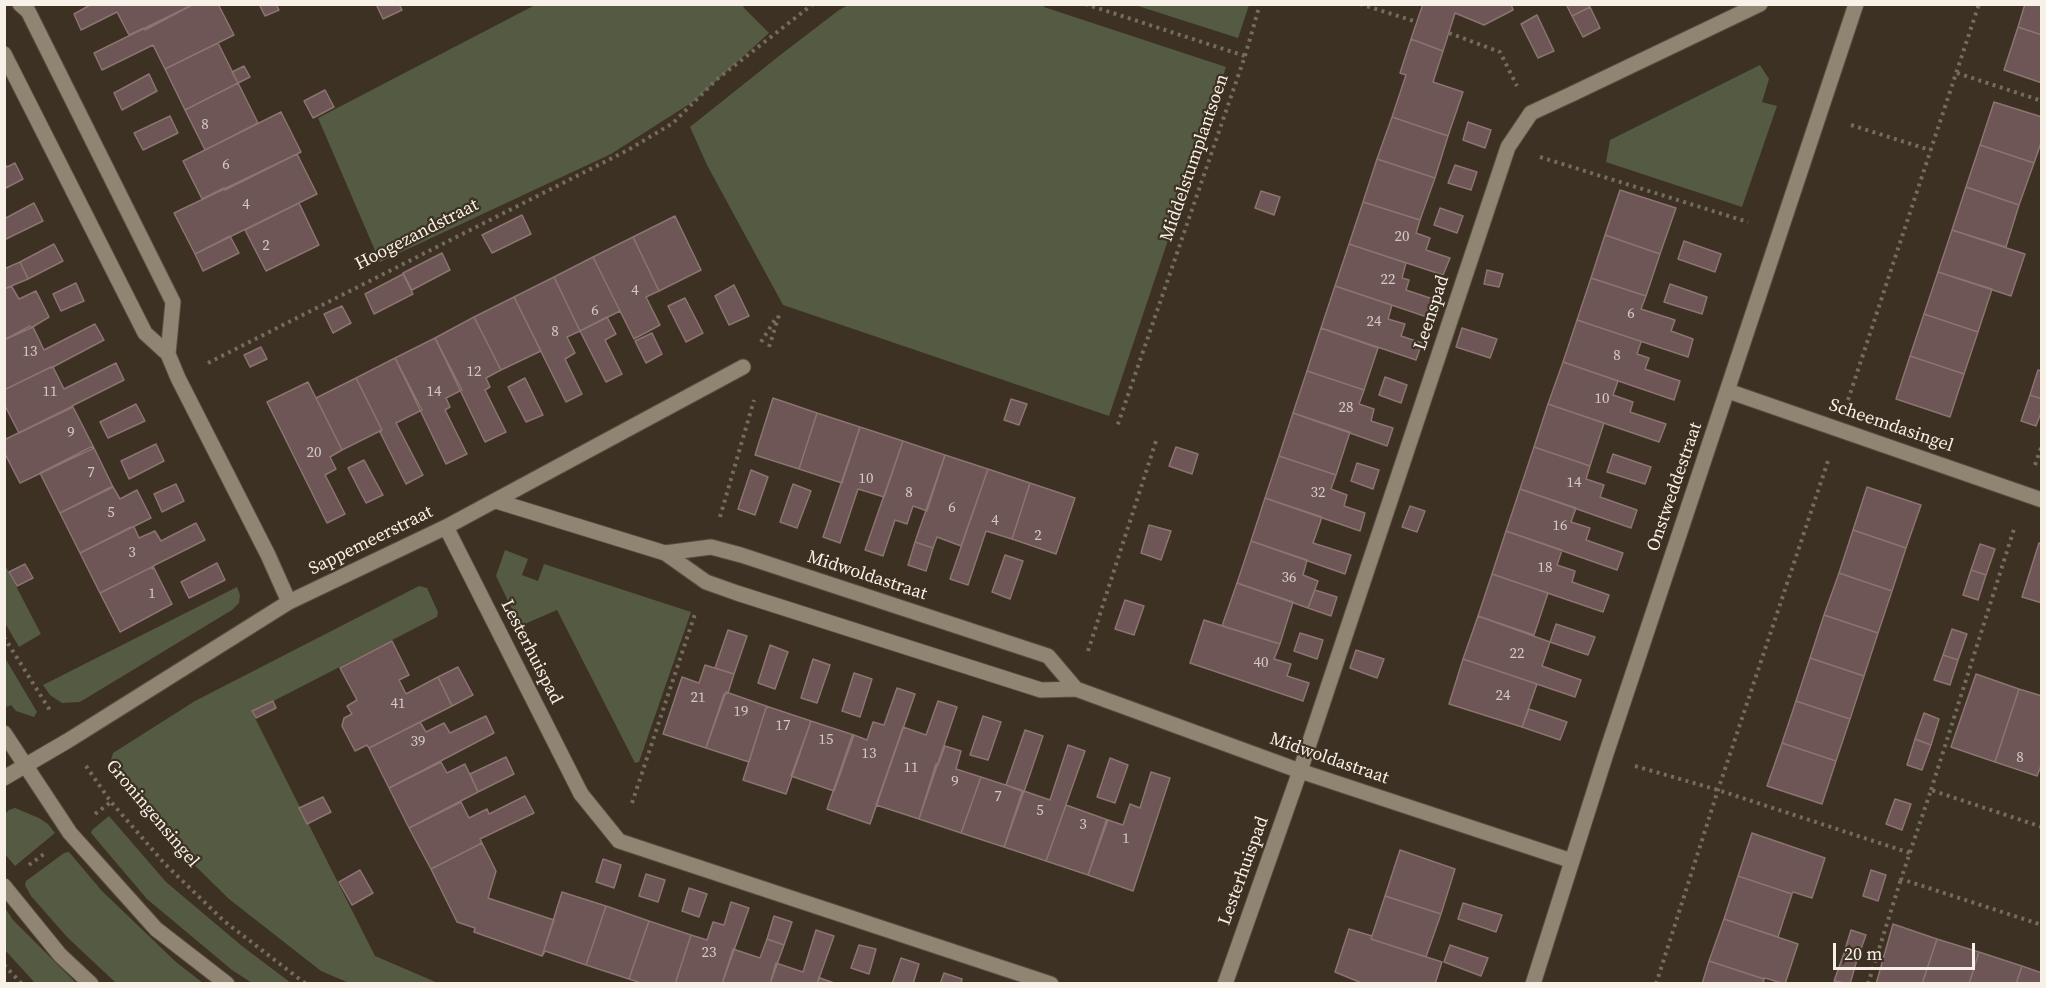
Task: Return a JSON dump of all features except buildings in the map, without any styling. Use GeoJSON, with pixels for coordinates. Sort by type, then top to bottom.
{"type":"FeatureCollection","features":[{"type":"Feature","properties":{"kind":"street"},"geometry":{"type":"LineString","coordinates":[[20,4],[28,11],[172,302],[168,354]]}},
{"type":"Feature","properties":{"kind":"street"},"geometry":{"type":"LineString","coordinates":[[1531,113],[1760,4]]}},
{"type":"Feature","properties":{"kind":"street","name":"Onstweddestraat"},"geometry":{"type":"LineString","coordinates":[[1533,984],[1605,757],[1856,4]]}},
{"type":"Feature","properties":{"kind":"street"},"geometry":{"type":"LineString","coordinates":[[4,54],[146,333],[168,354],[289,602]]}},
{"type":"Feature","properties":{"kind":"street","name":"Leenspad"},"geometry":{"type":"LineString","coordinates":[[1300,771],[1508,147],[1531,113]]}},
{"type":"Feature","properties":{"kind":"street","name":"Sappemeerstraat"},"geometry":{"type":"LineString","coordinates":[[4,778],[69,740],[289,602],[496,501],[743,367]]}},
{"type":"Feature","properties":{"kind":"street","name":"Scheemdasingel"},"geometry":{"type":"LineString","coordinates":[[1728,391],[2042,500]]}},
{"type":"Feature","properties":{"kind":"street","name":"Midwoldastraat"},"geometry":{"type":"LineString","coordinates":[[496,501],[666,553],[706,582],[736,593],[1041,690],[1076,689],[1300,771],[1572,861]]}},
{"type":"Feature","properties":{"kind":"street","name":"Lesterhuispad"},"geometry":{"type":"LineString","coordinates":[[446,526],[581,794],[619,841],[1051,984]]}},
{"type":"Feature","properties":{"kind":"street","name":"Midwoldastraat"},"geometry":{"type":"LineString","coordinates":[[666,553],[711,547],[731,552],[1048,656],[1076,689]]}},
{"type":"Feature","properties":{"kind":"street"},"geometry":{"type":"LineString","coordinates":[[4,733],[70,833],[156,929],[227,984]]}},
{"type":"Feature","properties":{"kind":"street","name":"Lesterhuispad"},"geometry":{"type":"LineString","coordinates":[[1224,984],[1300,771]]}},
{"type":"Feature","properties":{"kind":"street"},"geometry":{"type":"LineString","coordinates":[[4,885],[60,955],[91,984]]}},
{"type":"Feature","properties":{"kind":"path","name":"Hoogezandstraat"},"geometry":{"type":"LineString","coordinates":[[178,378],[628,150],[673,123],[716,80],[813,4]]}},
{"type":"Feature","properties":{"kind":"path","name":"Middelstumplantsoen"},"geometry":{"type":"LineString","coordinates":[[1085,4],[1245,56],[1117,427]]}},
{"type":"Feature","properties":{"kind":"path"},"geometry":{"type":"LineString","coordinates":[[1245,56],[1260,4]]}},
{"type":"Feature","properties":{"kind":"path"},"geometry":{"type":"LineString","coordinates":[[1360,4],[1417,22]]}},
{"type":"Feature","properties":{"kind":"path"},"geometry":{"type":"LineString","coordinates":[[1656,984],[1718,790],[1979,4]]}},
{"type":"Feature","properties":{"kind":"path"},"geometry":{"type":"LineString","coordinates":[[1449,33],[1500,52],[1531,113]]}},
{"type":"Feature","properties":{"kind":"path"},"geometry":{"type":"LineString","coordinates":[[1957,73],[2042,101]]}},
{"type":"Feature","properties":{"kind":"path"},"geometry":{"type":"LineString","coordinates":[[1819,114],[1930,150]]}},
{"type":"Feature","properties":{"kind":"path"},"geometry":{"type":"LineString","coordinates":[[1508,147],[1780,232]]}},
{"type":"Feature","properties":{"kind":"path"},"geometry":{"type":"LineString","coordinates":[[1076,689],[1156,441]]}},
{"type":"Feature","properties":{"kind":"path"},"geometry":{"type":"LineString","coordinates":[[1868,984],[2042,446]]}},
{"type":"Feature","properties":{"kind":"path","name":"Groningensingel"},"geometry":{"type":"LineString","coordinates":[[4,637],[111,802],[165,864],[224,921],[306,984]]}},
{"type":"Feature","properties":{"kind":"path"},"geometry":{"type":"LineString","coordinates":[[1605,757],[1718,790],[1910,853]]}},
{"type":"Feature","properties":{"kind":"path"},"geometry":{"type":"LineString","coordinates":[[1931,790],[2042,827]]}},
{"type":"Feature","properties":{"kind":"path"},"geometry":{"type":"LineString","coordinates":[[1901,879],[2042,925]]}},
{"type":"Feature","properties":{"kind":"path"},"geometry":{"type":"LineString","coordinates":[[4,965],[22,984]]}},
{"type":"Feature","properties":{"kind":"green space"},"geometry":{"type":"Polygon","coordinates":[[[537,4],[746,5],[743,7],[769,33],[694,101],[611,154],[380,262],[318,118],[537,4]]]}},
{"type":"Feature","properties":{"kind":"green space"},"geometry":{"type":"Polygon","coordinates":[[[850,4],[1043,5],[1226,67],[1109,416],[783,305],[707,165],[690,127],[779,56],[850,4]]]}},
{"type":"Feature","properties":{"kind":"green space"},"geometry":{"type":"Polygon","coordinates":[[[1135,5],[1249,5],[1238,38],[1135,5]]]}},
{"type":"Feature","properties":{"kind":"green space"},"geometry":{"type":"Polygon","coordinates":[[[1760,65],[1769,79],[1762,102],[1777,106],[1742,207],[1606,162],[1610,140],[1760,65]]]}},
{"type":"Feature","properties":{"kind":"green space"},"geometry":{"type":"Polygon","coordinates":[[[505,550],[528,559],[522,575],[538,581],[544,564],[691,612],[639,762],[635,763],[557,610],[520,626],[496,576],[505,550]]]}},
{"type":"Feature","properties":{"kind":"green space"},"geometry":{"type":"Polygon","coordinates":[[[4,563],[41,634],[19,647],[5,623],[4,563]]]}},
{"type":"Feature","properties":{"kind":"green space"},"geometry":{"type":"Polygon","coordinates":[[[419,586],[427,588],[438,612],[437,617],[252,712],[375,956],[438,983],[349,983],[321,971],[229,899],[141,809],[117,780],[110,763],[113,753],[195,701],[419,586]]]}},
{"type":"Feature","properties":{"kind":"green space"},"geometry":{"type":"Polygon","coordinates":[[[237,587],[240,595],[239,603],[232,610],[80,702],[62,703],[50,695],[43,685],[237,587]]]}},
{"type":"Feature","properties":{"kind":"green space"},"geometry":{"type":"Polygon","coordinates":[[[5,658],[37,712],[34,717],[16,711],[11,705],[7,707],[5,703],[5,658]]]}},
{"type":"Feature","properties":{"kind":"green space"},"geometry":{"type":"Polygon","coordinates":[[[15,808],[39,818],[55,833],[15,866],[4,853],[5,814],[15,808]]]}},
{"type":"Feature","properties":{"kind":"green space"},"geometry":{"type":"Polygon","coordinates":[[[109,816],[166,882],[242,946],[291,983],[252,983],[232,970],[147,899],[91,833],[109,816]]]}},
{"type":"Feature","properties":{"kind":"green space"},"geometry":{"type":"Polygon","coordinates":[[[69,852],[102,891],[176,962],[203,983],[116,983],[67,937],[31,896],[25,885],[26,881],[64,853],[69,852]]]}},
{"type":"Feature","properties":{"kind":"green space"},"geometry":{"type":"Polygon","coordinates":[[[5,908],[13,920],[76,983],[35,983],[5,950],[5,908]]]}}]}
